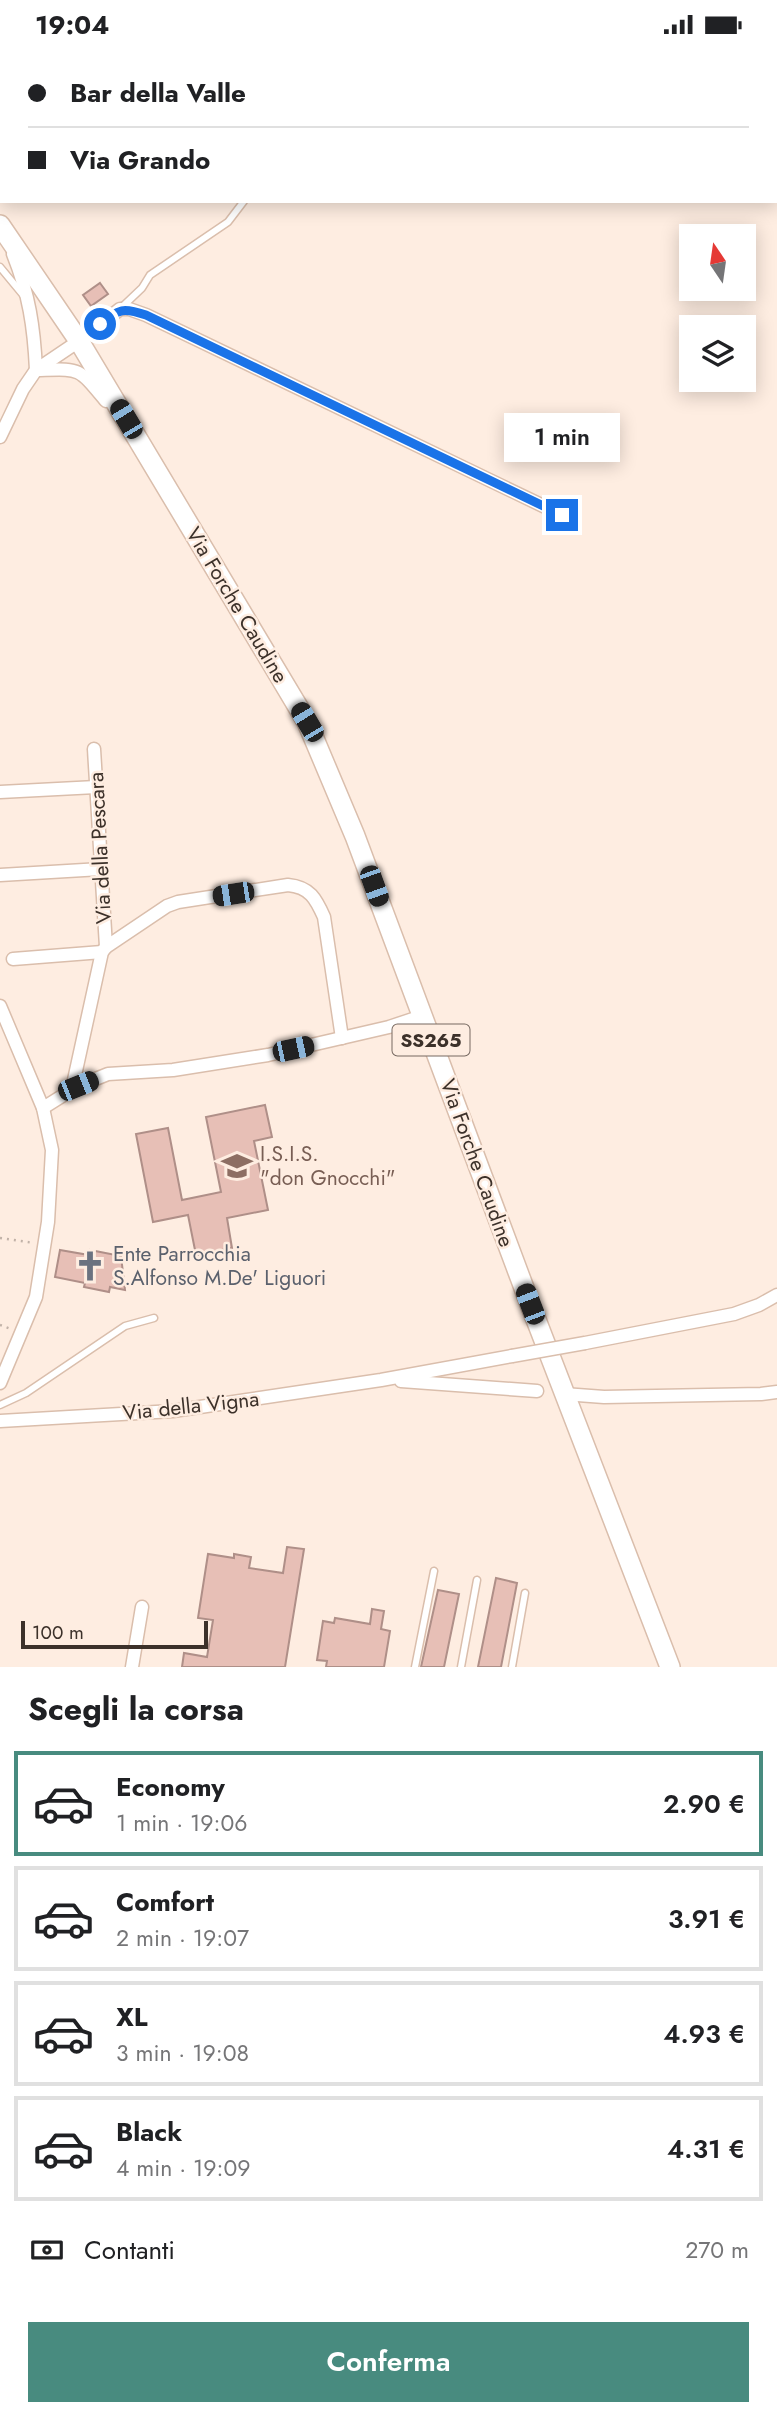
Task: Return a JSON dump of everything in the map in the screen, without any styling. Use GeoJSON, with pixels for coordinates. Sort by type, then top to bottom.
{"type":"FeatureCollection","features":[{"type":"Feature","properties":{"kind":"main road","name":"Via Forche Caudine"},"geometry":{"type":"LineString","coordinates":[[1,227],[79,341],[307,722],[355,836],[564,1394],[670,1667]]}},
{"type":"Feature","properties":{"kind":"street"},"geometry":{"type":"LineString","coordinates":[[1,227],[29,303],[36,370]]}},
{"type":"Feature","properties":{"kind":"street"},"geometry":{"type":"LineString","coordinates":[[0,437],[23,389],[36,370],[120,309],[129,309],[562,515]]}},
{"type":"Feature","properties":{"kind":"street"},"geometry":{"type":"LineString","coordinates":[[36,370],[66,369],[86,375],[138,439]]}},
{"type":"Feature","properties":{"kind":"street","name":"Via della Pescara"},"geometry":{"type":"LineString","coordinates":[[72,1089],[104,950],[94,749]]}},
{"type":"Feature","properties":{"kind":"street"},"geometry":{"type":"LineString","coordinates":[[0,792],[96,787]]}},
{"type":"Feature","properties":{"kind":"street"},"geometry":{"type":"LineString","coordinates":[[0,875],[101,869]]}},
{"type":"Feature","properties":{"kind":"street","name":"Via della Pescara"},"geometry":{"type":"LineString","coordinates":[[104,950],[166,906],[178,902],[288,885],[304,888],[316,899],[324,917],[342,1038]]}},
{"type":"Feature","properties":{"kind":"street"},"geometry":{"type":"LineString","coordinates":[[13,959],[104,950]]}},
{"type":"Feature","properties":{"kind":"street"},"geometry":{"type":"LineString","coordinates":[[0,1006],[43,1108],[52,1150],[48,1222],[36,1297],[0,1383]]}},
{"type":"Feature","properties":{"kind":"street"},"geometry":{"type":"LineString","coordinates":[[43,1108],[72,1089],[108,1074],[173,1070],[268,1055],[389,1027],[422,1016]]}},
{"type":"Feature","properties":{"kind":"street","name":"Via della Vigna"},"geometry":{"type":"LineString","coordinates":[[0,1421],[173,1412],[381,1380],[734,1314],[777,1295]]}},
{"type":"Feature","properties":{"kind":"street","name":"Via della Vigna"},"geometry":{"type":"LineString","coordinates":[[381,1380],[537,1391]]}},
{"type":"Feature","properties":{"kind":"street"},"geometry":{"type":"LineString","coordinates":[[564,1394],[604,1397],[777,1392]]}},
{"type":"Feature","properties":{"kind":"street"},"geometry":{"type":"LineString","coordinates":[[132,1667],[144,1630],[142,1607]]}},
{"type":"Feature","properties":{"kind":"lane"},"geometry":{"type":"LineString","coordinates":[[120,309],[142,288],[150,275],[228,222],[242,203]]}},
{"type":"Feature","properties":{"kind":"lane"},"geometry":{"type":"LineString","coordinates":[[0,267],[29,303]]}},
{"type":"Feature","properties":{"kind":"lane"},"geometry":{"type":"LineString","coordinates":[[0,1405],[26,1393],[125,1326],[154,1318]]}},
{"type":"Feature","properties":{"kind":"lane"},"geometry":{"type":"LineString","coordinates":[[415,1667],[434,1571]]}},
{"type":"Feature","properties":{"kind":"lane"},"geometry":{"type":"LineString","coordinates":[[461,1667],[477,1580]]}},
{"type":"Feature","properties":{"kind":"lane"},"geometry":{"type":"LineString","coordinates":[[512,1667],[525,1593]]}},
{"type":"Feature","properties":{"kind":"path"},"geometry":{"type":"LineString","coordinates":[[0,1238],[45,1244]]}},
{"type":"Feature","properties":{"kind":"building"},"geometry":{"type":"Polygon","coordinates":[[[100,283],[108,294],[91,306],[83,295],[100,283]]]}},
{"type":"Feature","properties":{"kind":"building","name":"I.S.I.S. \"don Gnocchi\""},"geometry":{"type":"Polygon","coordinates":[[[265,1105],[272,1137],[254,1141],[268,1210],[227,1218],[232,1248],[196,1255],[188,1215],[153,1222],[136,1134],[168,1128],[182,1200],[221,1192],[206,1117],[265,1105]]]}},
{"type":"Feature","properties":{"kind":"building","name":"Ente Parrocchia S.Alfonso M.De' Liguori"},"geometry":{"type":"Polygon","coordinates":[[[60,1250],[89,1255],[90,1250],[121,1256],[125,1290],[110,1287],[109,1292],[84,1287],[85,1283],[55,1277],[60,1250]]]}},
{"type":"Feature","properties":{"kind":"building"},"geometry":{"type":"Polygon","coordinates":[[[287,1547],[304,1549],[285,1667],[182,1667],[184,1653],[207,1657],[213,1620],[198,1618],[208,1554],[234,1558],[234,1554],[251,1557],[249,1568],[283,1573],[287,1547]]]}},
{"type":"Feature","properties":{"kind":"building"},"geometry":{"type":"Polygon","coordinates":[[[496,1578],[517,1583],[501,1667],[478,1667],[496,1578]]]}},
{"type":"Feature","properties":{"kind":"building"},"geometry":{"type":"Polygon","coordinates":[[[438,1590],[459,1594],[444,1667],[421,1667],[438,1590]]]}},
{"type":"Feature","properties":{"kind":"building"},"geometry":{"type":"Polygon","coordinates":[[[372,1609],[384,1611],[381,1629],[390,1631],[384,1667],[326,1667],[327,1661],[317,1660],[323,1621],[334,1623],[335,1618],[370,1624],[372,1609]]]}},
{"type":"Feature","properties":{"kind":"place","name":"I.S.I.S. \"don Gnocchi\""},"geometry":{"type":"Point","coordinates":[237,1166]}},
{"type":"Feature","properties":{"kind":"place","name":"Ente Parrocchia S.Alfonso M.De' Liguori"},"geometry":{"type":"Point","coordinates":[90,1266]}},
{"type":"Feature","properties":{"kind":"route"},"geometry":{"type":"LineString","coordinates":[[100,324],[120,309],[146,315],[562,515]]}}]}
